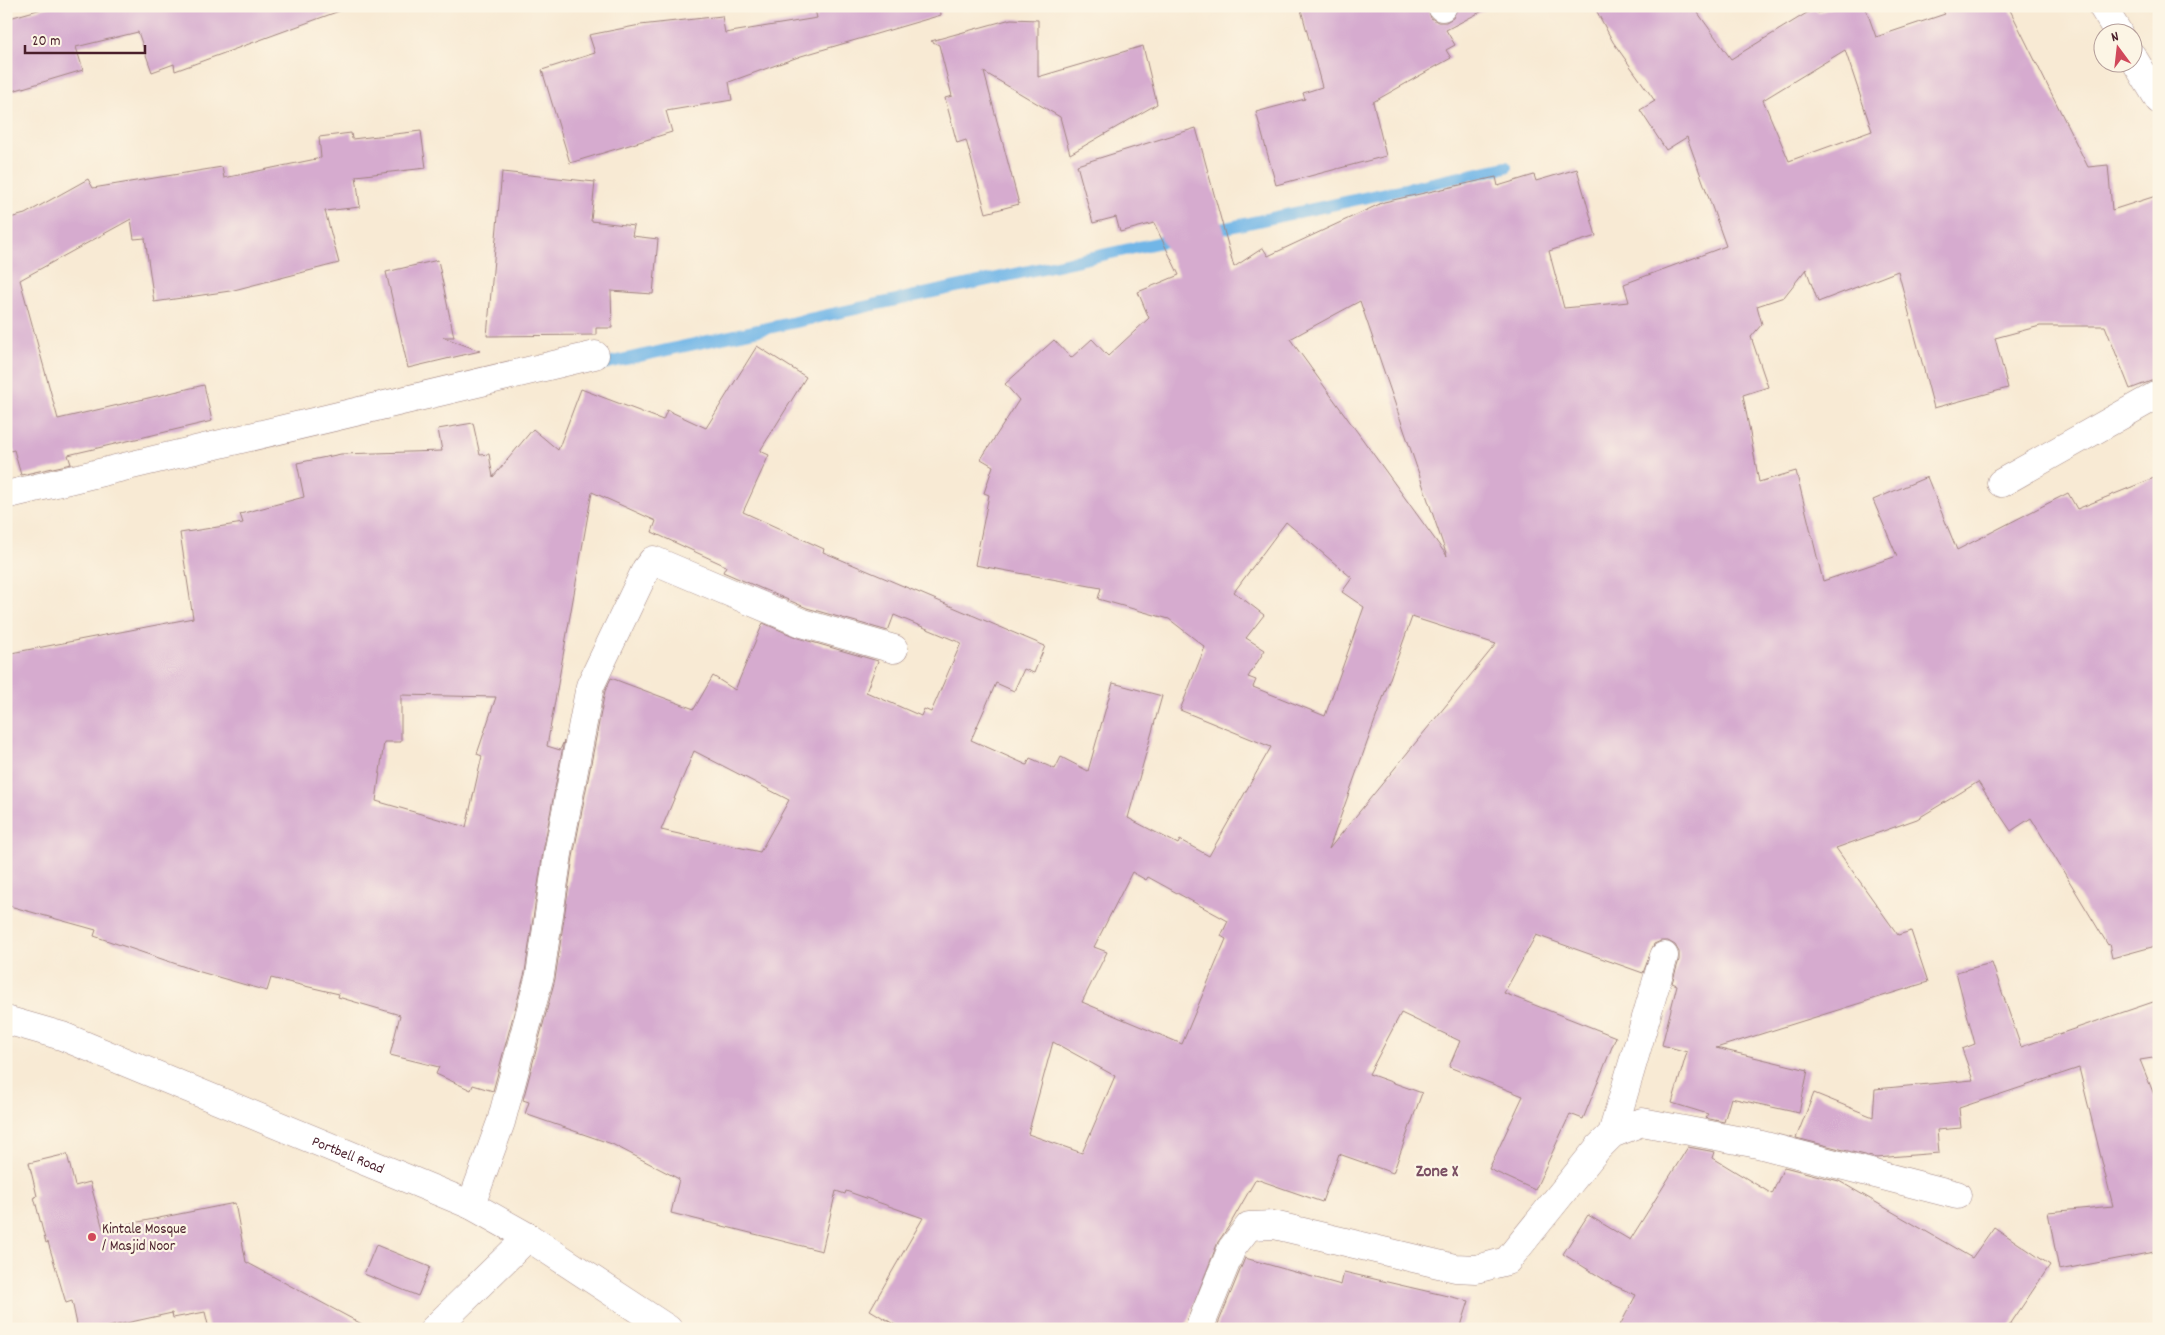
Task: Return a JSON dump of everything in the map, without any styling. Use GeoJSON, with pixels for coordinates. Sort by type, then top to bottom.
{"type":"FeatureCollection","features":[{"type":"Feature","properties":{"kind":"street"},"geometry":{"type":"LineString","coordinates":[[2102,6],[2112,22]]}},
{"type":"Feature","properties":{"kind":"street"},"geometry":{"type":"LineString","coordinates":[[2142,72],[2159,100]]}},
{"type":"Feature","properties":{"kind":"street"},"geometry":{"type":"LineString","coordinates":[[6,495],[595,354]]}},
{"type":"Feature","properties":{"kind":"street"},"geometry":{"type":"LineString","coordinates":[[2001,483],[2159,394]]}},
{"type":"Feature","properties":{"kind":"street"},"geometry":{"type":"LineString","coordinates":[[471,1205],[501,1122],[540,975],[558,854],[590,686],[646,569],[654,560],[802,623],[894,649]]}},
{"type":"Feature","properties":{"kind":"street"},"geometry":{"type":"LineString","coordinates":[[1612,1134],[1664,956]]}},
{"type":"Feature","properties":{"kind":"street","name":"Portbell Road"},"geometry":{"type":"LineString","coordinates":[[6,1020],[62,1036],[471,1205],[528,1236],[668,1329]]}},
{"type":"Feature","properties":{"kind":"street"},"geometry":{"type":"LineString","coordinates":[[1199,1329],[1232,1248],[1249,1226],[1274,1225],[1454,1268],[1476,1269],[1507,1260],[1598,1148],[1612,1134],[1642,1122],[1758,1144],[1958,1195]]}},
{"type":"Feature","properties":{"kind":"street"},"geometry":{"type":"LineString","coordinates":[[434,1329],[528,1236]]}},
{"type":"Feature","properties":{"kind":"building"},"geometry":{"type":"Polygon","coordinates":[[[52,6],[341,6],[342,10],[175,71],[174,64],[152,72],[138,32],[76,47],[83,70],[6,93],[6,19],[52,6]]]}},
{"type":"Feature","properties":{"kind":"building"},"geometry":{"type":"Polygon","coordinates":[[[814,6],[940,6],[941,15],[801,56],[729,82],[732,100],[666,111],[672,132],[570,163],[542,70],[595,53],[589,35],[640,25],[722,16],[725,33],[817,18],[814,6]]]}},
{"type":"Feature","properties":{"kind":"building"},"geometry":{"type":"Polygon","coordinates":[[[1300,6],[1427,6],[1431,18],[1438,22],[1446,22],[1453,18],[1458,6],[1492,6],[1446,30],[1455,45],[1446,50],[1451,58],[1373,102],[1386,156],[1276,185],[1256,112],[1305,99],[1303,93],[1322,87],[1300,6]]]}},
{"type":"Feature","properties":{"kind":"building"},"geometry":{"type":"Polygon","coordinates":[[[1594,6],[1693,6],[1731,59],[1815,8],[1818,13],[1837,6],[1865,6],[1876,37],[1945,14],[1939,6],[2008,6],[2088,167],[2108,165],[2112,210],[2159,195],[2159,378],[2130,389],[2105,326],[2040,326],[1995,338],[2008,388],[1934,408],[1898,271],[1818,302],[1806,269],[1784,297],[1757,306],[1762,324],[1751,337],[1768,387],[1743,395],[1759,482],[1796,471],[1823,581],[1897,556],[1873,500],[1927,477],[1957,550],[2068,493],[2077,509],[2159,476],[2159,945],[2112,958],[2109,944],[2031,818],[2011,831],[1978,782],[1917,819],[1836,848],[1898,935],[1911,931],[1928,982],[1716,1048],[1808,1070],[1799,1113],[1731,1098],[1724,1122],[1705,1118],[1708,1114],[1672,1103],[1687,1052],[1662,1045],[1677,985],[1672,983],[1679,960],[1679,952],[1675,945],[1668,941],[1654,944],[1643,973],[1536,935],[1504,993],[1616,1037],[1583,1119],[1570,1114],[1535,1190],[1489,1169],[1523,1096],[1449,1067],[1460,1041],[1401,1013],[1369,1074],[1422,1093],[1393,1173],[1339,1154],[1322,1202],[1256,1179],[1218,1242],[1184,1329],[902,1329],[870,1310],[923,1218],[846,1191],[845,1194],[836,1191],[822,1251],[671,1213],[679,1179],[612,1144],[525,1114],[529,1102],[523,1100],[555,979],[573,857],[605,691],[611,678],[694,709],[713,676],[735,690],[763,623],[798,638],[878,661],[866,692],[921,716],[924,709],[931,712],[961,643],[894,615],[888,631],[807,608],[723,572],[726,566],[652,532],[656,521],[592,492],[547,746],[560,750],[564,741],[543,852],[525,972],[493,1091],[473,1085],[471,1090],[436,1074],[439,1067],[390,1055],[400,1015],[338,997],[339,994],[271,978],[267,991],[197,971],[94,936],[96,930],[6,905],[6,654],[193,618],[180,533],[243,523],[240,514],[304,497],[297,463],[341,454],[442,451],[438,429],[473,423],[480,455],[489,454],[493,477],[533,429],[558,450],[581,389],[663,420],[667,410],[706,428],[757,346],[806,377],[760,451],[769,455],[743,512],[824,549],[823,552],[1045,646],[1034,673],[1024,669],[1014,691],[996,683],[971,740],[1027,765],[1030,758],[1055,769],[1061,757],[1088,771],[1113,683],[1162,696],[1128,818],[1178,844],[1180,840],[1209,856],[1271,747],[1180,710],[1205,647],[1169,619],[1098,599],[1101,588],[975,565],[989,495],[984,493],[993,466],[981,459],[1019,400],[1005,384],[1054,340],[1071,358],[1092,339],[1108,356],[1149,318],[1138,292],[1179,275],[1154,223],[1120,232],[1116,217],[1093,223],[1077,165],[1196,128],[1234,267],[1263,248],[1268,256],[1384,202],[1496,177],[1498,186],[1534,175],[1536,181],[1577,169],[1596,236],[1549,251],[1564,308],[1629,302],[1624,284],[1726,246],[1687,137],[1666,150],[1640,110],[1655,101],[1613,42],[1594,6]],[[1845,50],[1763,100],[1789,161],[1872,131],[1845,50]],[[1360,301],[1290,339],[1447,556],[1360,301]],[[1286,522],[1234,592],[1264,615],[1246,638],[1265,650],[1248,677],[1256,680],[1253,687],[1325,716],[1364,607],[1342,592],[1352,578],[1286,522]],[[1412,617],[1329,849],[1496,644],[1412,617]],[[401,695],[401,742],[384,742],[376,801],[466,827],[482,756],[477,754],[496,697],[401,695]],[[694,751],[661,830],[760,852],[789,800],[694,751]],[[1132,872],[1094,947],[1107,952],[1082,1002],[1182,1044],[1226,939],[1221,936],[1228,921],[1148,877],[1146,880],[1132,872]],[[1053,1042],[1028,1134],[1082,1153],[1115,1076],[1053,1042]]]}},
{"type":"Feature","properties":{"kind":"building"},"geometry":{"type":"Polygon","coordinates":[[[1011,19],[1038,20],[1038,77],[1143,46],[1157,104],[1070,154],[1060,117],[984,72],[1019,204],[986,213],[966,140],[957,143],[945,98],[952,96],[939,45],[931,41],[1011,19]]]}},
{"type":"Feature","properties":{"kind":"building"},"geometry":{"type":"Polygon","coordinates":[[[421,131],[426,168],[356,176],[360,207],[325,211],[339,263],[230,291],[154,302],[145,238],[134,239],[131,219],[20,280],[58,419],[204,385],[212,421],[68,455],[71,464],[21,475],[14,450],[6,452],[6,219],[25,214],[88,179],[93,188],[222,167],[224,178],[321,158],[319,137],[351,133],[352,139],[421,131]]]}},
{"type":"Feature","properties":{"kind":"building"},"geometry":{"type":"Polygon","coordinates":[[[502,172],[595,182],[591,221],[634,226],[632,236],[658,239],[653,294],[611,291],[612,328],[596,328],[596,335],[487,336],[502,172]]]}},
{"type":"Feature","properties":{"kind":"building"},"geometry":{"type":"Polygon","coordinates":[[[438,260],[454,337],[443,337],[480,351],[408,368],[386,272],[438,260]]]}},
{"type":"Feature","properties":{"kind":"building"},"geometry":{"type":"Polygon","coordinates":[[[1992,963],[2021,1047],[2159,1000],[2159,1057],[2140,1060],[2159,1107],[2159,1251],[2059,1270],[2048,1212],[2113,1206],[2079,1068],[1959,1108],[1961,1128],[1937,1130],[1939,1153],[1876,1158],[1796,1138],[1814,1093],[1873,1117],[1875,1089],[1973,1080],[1962,1049],[1975,1044],[1956,972],[1992,963]]]}},
{"type":"Feature","properties":{"kind":"building"},"geometry":{"type":"Polygon","coordinates":[[[1688,1147],[1715,1152],[1713,1158],[1772,1194],[1784,1167],[1839,1181],[1972,1258],[1994,1227],[2050,1265],[2007,1329],[1618,1329],[1636,1295],[1613,1285],[1563,1254],[1588,1215],[1630,1240],[1688,1147]]]}},
{"type":"Feature","properties":{"kind":"building"},"geometry":{"type":"Polygon","coordinates":[[[67,1154],[75,1186],[90,1182],[103,1229],[235,1203],[246,1262],[371,1329],[209,1329],[205,1312],[173,1318],[172,1313],[99,1329],[78,1329],[72,1301],[66,1303],[48,1242],[46,1243],[34,1197],[37,1196],[29,1163],[67,1154]]]}},
{"type":"Feature","properties":{"kind":"building"},"geometry":{"type":"Polygon","coordinates":[[[376,1245],[430,1267],[418,1296],[364,1274],[376,1245]]]}},
{"type":"Feature","properties":{"kind":"building"},"geometry":{"type":"Polygon","coordinates":[[[1245,1258],[1341,1285],[1344,1272],[1469,1301],[1460,1329],[1216,1329],[1245,1258]]]}},
{"type":"Feature","properties":{"kind":"waterway"},"geometry":{"type":"LineString","coordinates":[[1207,232],[1506,167]]}},
{"type":"Feature","properties":{"kind":"waterway"},"geometry":{"type":"LineString","coordinates":[[589,367],[1180,238]]}},
{"type":"Feature","properties":{"kind":"place","name":"Kintale Mosque / Masjid Noor"},"geometry":{"type":"Point","coordinates":[92,1237]}},
{"type":"Feature","properties":{"kind":"district","name":"Zone X"},"geometry":{"type":"Point","coordinates":[1437,1170]}}]}
